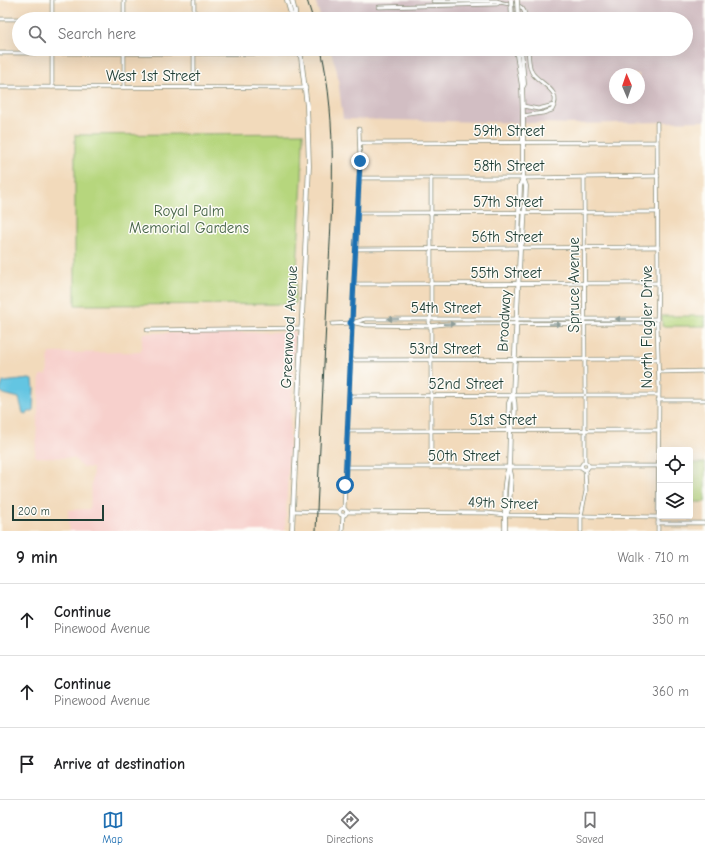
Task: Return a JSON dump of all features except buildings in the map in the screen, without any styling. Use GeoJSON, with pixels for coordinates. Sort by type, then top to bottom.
{"type":"FeatureCollection","features":[{"type":"Feature","properties":{"kind":"main road"},"geometry":{"type":"LineString","coordinates":[[288,0],[291,12]]}},
{"type":"Feature","properties":{"kind":"main road"},"geometry":{"type":"LineString","coordinates":[[292,0],[295,12]]}},
{"type":"Feature","properties":{"kind":"main road"},"geometry":{"type":"LineString","coordinates":[[511,0],[512,12]]}},
{"type":"Feature","properties":{"kind":"main road"},"geometry":{"type":"LineString","coordinates":[[517,0],[518,12]]}},
{"type":"Feature","properties":{"kind":"main road","name":"Greenwood Avenue"},"geometry":{"type":"LineString","coordinates":[[292,531],[308,173],[306,88],[301,56]]}},
{"type":"Feature","properties":{"kind":"main road","name":"Broadway"},"geometry":{"type":"LineString","coordinates":[[517,56],[522,86],[524,142],[523,178],[520,186],[518,241],[520,249]]}},
{"type":"Feature","properties":{"kind":"main road","name":"Broadway"},"geometry":{"type":"LineString","coordinates":[[522,56],[524,84],[522,86]]}},
{"type":"Feature","properties":{"kind":"main road","name":"Broadway"},"geometry":{"type":"LineString","coordinates":[[505,531],[506,515],[509,507],[511,475],[509,467],[510,431],[508,424],[512,395],[520,249],[523,241],[526,186],[523,178]]}},
{"type":"Feature","properties":{"kind":"street"},"geometry":{"type":"LineString","coordinates":[[52,0],[52,12]]}},
{"type":"Feature","properties":{"kind":"street"},"geometry":{"type":"LineString","coordinates":[[124,0],[124,12]]}},
{"type":"Feature","properties":{"kind":"street"},"geometry":{"type":"LineString","coordinates":[[194,0],[194,12]]}},
{"type":"Feature","properties":{"kind":"street"},"geometry":{"type":"LineString","coordinates":[[433,6],[433,0],[516,2],[521,4],[524,12]]}},
{"type":"Feature","properties":{"kind":"street"},"geometry":{"type":"LineString","coordinates":[[379,7],[497,4],[500,2]]}},
{"type":"Feature","properties":{"kind":"street"},"geometry":{"type":"LineString","coordinates":[[0,19],[12,19]]}},
{"type":"Feature","properties":{"kind":"street"},"geometry":{"type":"LineString","coordinates":[[0,53],[12,53]]}},
{"type":"Feature","properties":{"kind":"street"},"geometry":{"type":"LineString","coordinates":[[52,56],[52,87]]}},
{"type":"Feature","properties":{"kind":"street"},"geometry":{"type":"LineString","coordinates":[[124,56],[124,87]]}},
{"type":"Feature","properties":{"kind":"street"},"geometry":{"type":"LineString","coordinates":[[194,56],[194,87]]}},
{"type":"Feature","properties":{"kind":"street"},"geometry":{"type":"LineString","coordinates":[[523,116],[552,110],[554,105],[554,94],[533,74],[529,56]]}},
{"type":"Feature","properties":{"kind":"street","name":"West 1st Street"},"geometry":{"type":"LineString","coordinates":[[0,87],[306,88]]}},
{"type":"Feature","properties":{"kind":"street"},"geometry":{"type":"LineString","coordinates":[[523,106],[538,109],[554,105]]}},
{"type":"Feature","properties":{"kind":"street","name":"North Flagler Drive"},"geometry":{"type":"LineString","coordinates":[[657,123],[659,447]]}},
{"type":"Feature","properties":{"kind":"street"},"geometry":{"type":"LineString","coordinates":[[342,531],[341,510],[344,509],[348,431],[358,213],[360,128]]}},
{"type":"Feature","properties":{"kind":"street","name":"59th Street"},"geometry":{"type":"LineString","coordinates":[[360,143],[657,142]]}},
{"type":"Feature","properties":{"kind":"street","name":"58th Street"},"geometry":{"type":"LineString","coordinates":[[359,178],[658,176]]}},
{"type":"Feature","properties":{"kind":"street","name":"Spruce Avenue"},"geometry":{"type":"LineString","coordinates":[[584,177],[585,463]]}},
{"type":"Feature","properties":{"kind":"street"},"geometry":{"type":"LineString","coordinates":[[430,467],[431,178]]}},
{"type":"Feature","properties":{"kind":"street","name":"57th Street"},"geometry":{"type":"LineString","coordinates":[[358,213],[524,214],[658,212]]}},
{"type":"Feature","properties":{"kind":"street","name":"56th Street"},"geometry":{"type":"LineString","coordinates":[[356,249],[658,247]]}},
{"type":"Feature","properties":{"kind":"street","name":"55th Street"},"geometry":{"type":"LineString","coordinates":[[354,284],[658,283]]}},
{"type":"Feature","properties":{"kind":"street","name":"54th Street"},"geometry":{"type":"LineString","coordinates":[[353,323],[365,319],[431,318],[447,320],[584,319],[657,321]]}},
{"type":"Feature","properties":{"kind":"street","name":"54th Street"},"geometry":{"type":"LineString","coordinates":[[332,324],[353,323],[365,325],[431,326],[584,324],[657,321]]}},
{"type":"Feature","properties":{"kind":"street"},"geometry":{"type":"LineString","coordinates":[[147,330],[301,328]]}},
{"type":"Feature","properties":{"kind":"street","name":"53rd Street"},"geometry":{"type":"LineString","coordinates":[[351,360],[658,359]]}},
{"type":"Feature","properties":{"kind":"street"},"geometry":{"type":"LineString","coordinates":[[659,372],[705,371]]}},
{"type":"Feature","properties":{"kind":"street","name":"52nd Street"},"geometry":{"type":"LineString","coordinates":[[349,396],[658,395]]}},
{"type":"Feature","properties":{"kind":"street"},"geometry":{"type":"LineString","coordinates":[[658,400],[705,400]]}},
{"type":"Feature","properties":{"kind":"street","name":"51st Street"},"geometry":{"type":"LineString","coordinates":[[348,431],[659,430]]}},
{"type":"Feature","properties":{"kind":"street"},"geometry":{"type":"LineString","coordinates":[[581,531],[581,516],[586,491],[585,470],[582,467],[583,464],[585,463],[589,466],[657,466]]}},
{"type":"Feature","properties":{"kind":"street"},"geometry":{"type":"LineString","coordinates":[[585,470],[589,466]]}},
{"type":"Feature","properties":{"kind":"street","name":"50th Street"},"geometry":{"type":"LineString","coordinates":[[346,467],[582,467]]}},
{"type":"Feature","properties":{"kind":"street"},"geometry":{"type":"LineString","coordinates":[[292,511],[345,515],[347,512],[344,509]]}},
{"type":"Feature","properties":{"kind":"street","name":"49th Street"},"geometry":{"type":"LineString","coordinates":[[347,512],[487,513],[506,515],[657,517]]}},
{"type":"Feature","properties":{"kind":"street","name":"North Flagler Drive"},"geometry":{"type":"LineString","coordinates":[[658,519],[658,531]]}},
{"type":"Feature","properties":{"kind":"street"},"geometry":{"type":"LineString","coordinates":[[658,523],[705,523]]}},
{"type":"Feature","properties":{"kind":"shaded area"},"geometry":{"type":"Polygon","coordinates":[[[315,0],[705,0],[705,121],[576,124],[343,119],[337,71],[332,56],[693,56],[693,12],[319,12],[315,0]]]}},
{"type":"Feature","properties":{"kind":"shaded area"},"geometry":{"type":"Polygon","coordinates":[[[295,332],[285,531],[69,531],[68,510],[90,509],[93,468],[82,467],[74,458],[35,457],[40,375],[47,375],[49,353],[141,352],[143,333],[295,332]]]}},
{"type":"Feature","properties":{"kind":"green space","name":"Royal Palm Memorial Gardens"},"geometry":{"type":"Polygon","coordinates":[[[303,133],[295,304],[75,305],[75,135],[303,133]]]}},
{"type":"Feature","properties":{"kind":"green space"},"geometry":{"type":"Polygon","coordinates":[[[662,316],[705,316],[705,326],[662,326],[662,316]]]}},
{"type":"Feature","properties":{"kind":"green space"},"geometry":{"type":"Polygon","coordinates":[[[693,463],[705,463],[705,502],[693,502],[693,463]]]}},
{"type":"Feature","properties":{"kind":"water"},"geometry":{"type":"Polygon","coordinates":[[[29,379],[33,380],[33,410],[26,414],[23,413],[19,398],[4,394],[0,391],[3,382],[29,379]]]}},
{"type":"Feature","properties":{"kind":"railway"},"geometry":{"type":"LineString","coordinates":[[307,0],[311,12]]}},
{"type":"Feature","properties":{"kind":"railway"},"geometry":{"type":"LineString","coordinates":[[316,531],[332,193],[332,135],[330,106],[322,56]]}},
{"type":"Feature","properties":{"kind":"route"},"geometry":{"type":"LineString","coordinates":[[345,485],[352,325],[350,324],[350,321],[352,320],[360,161]]}}]}
